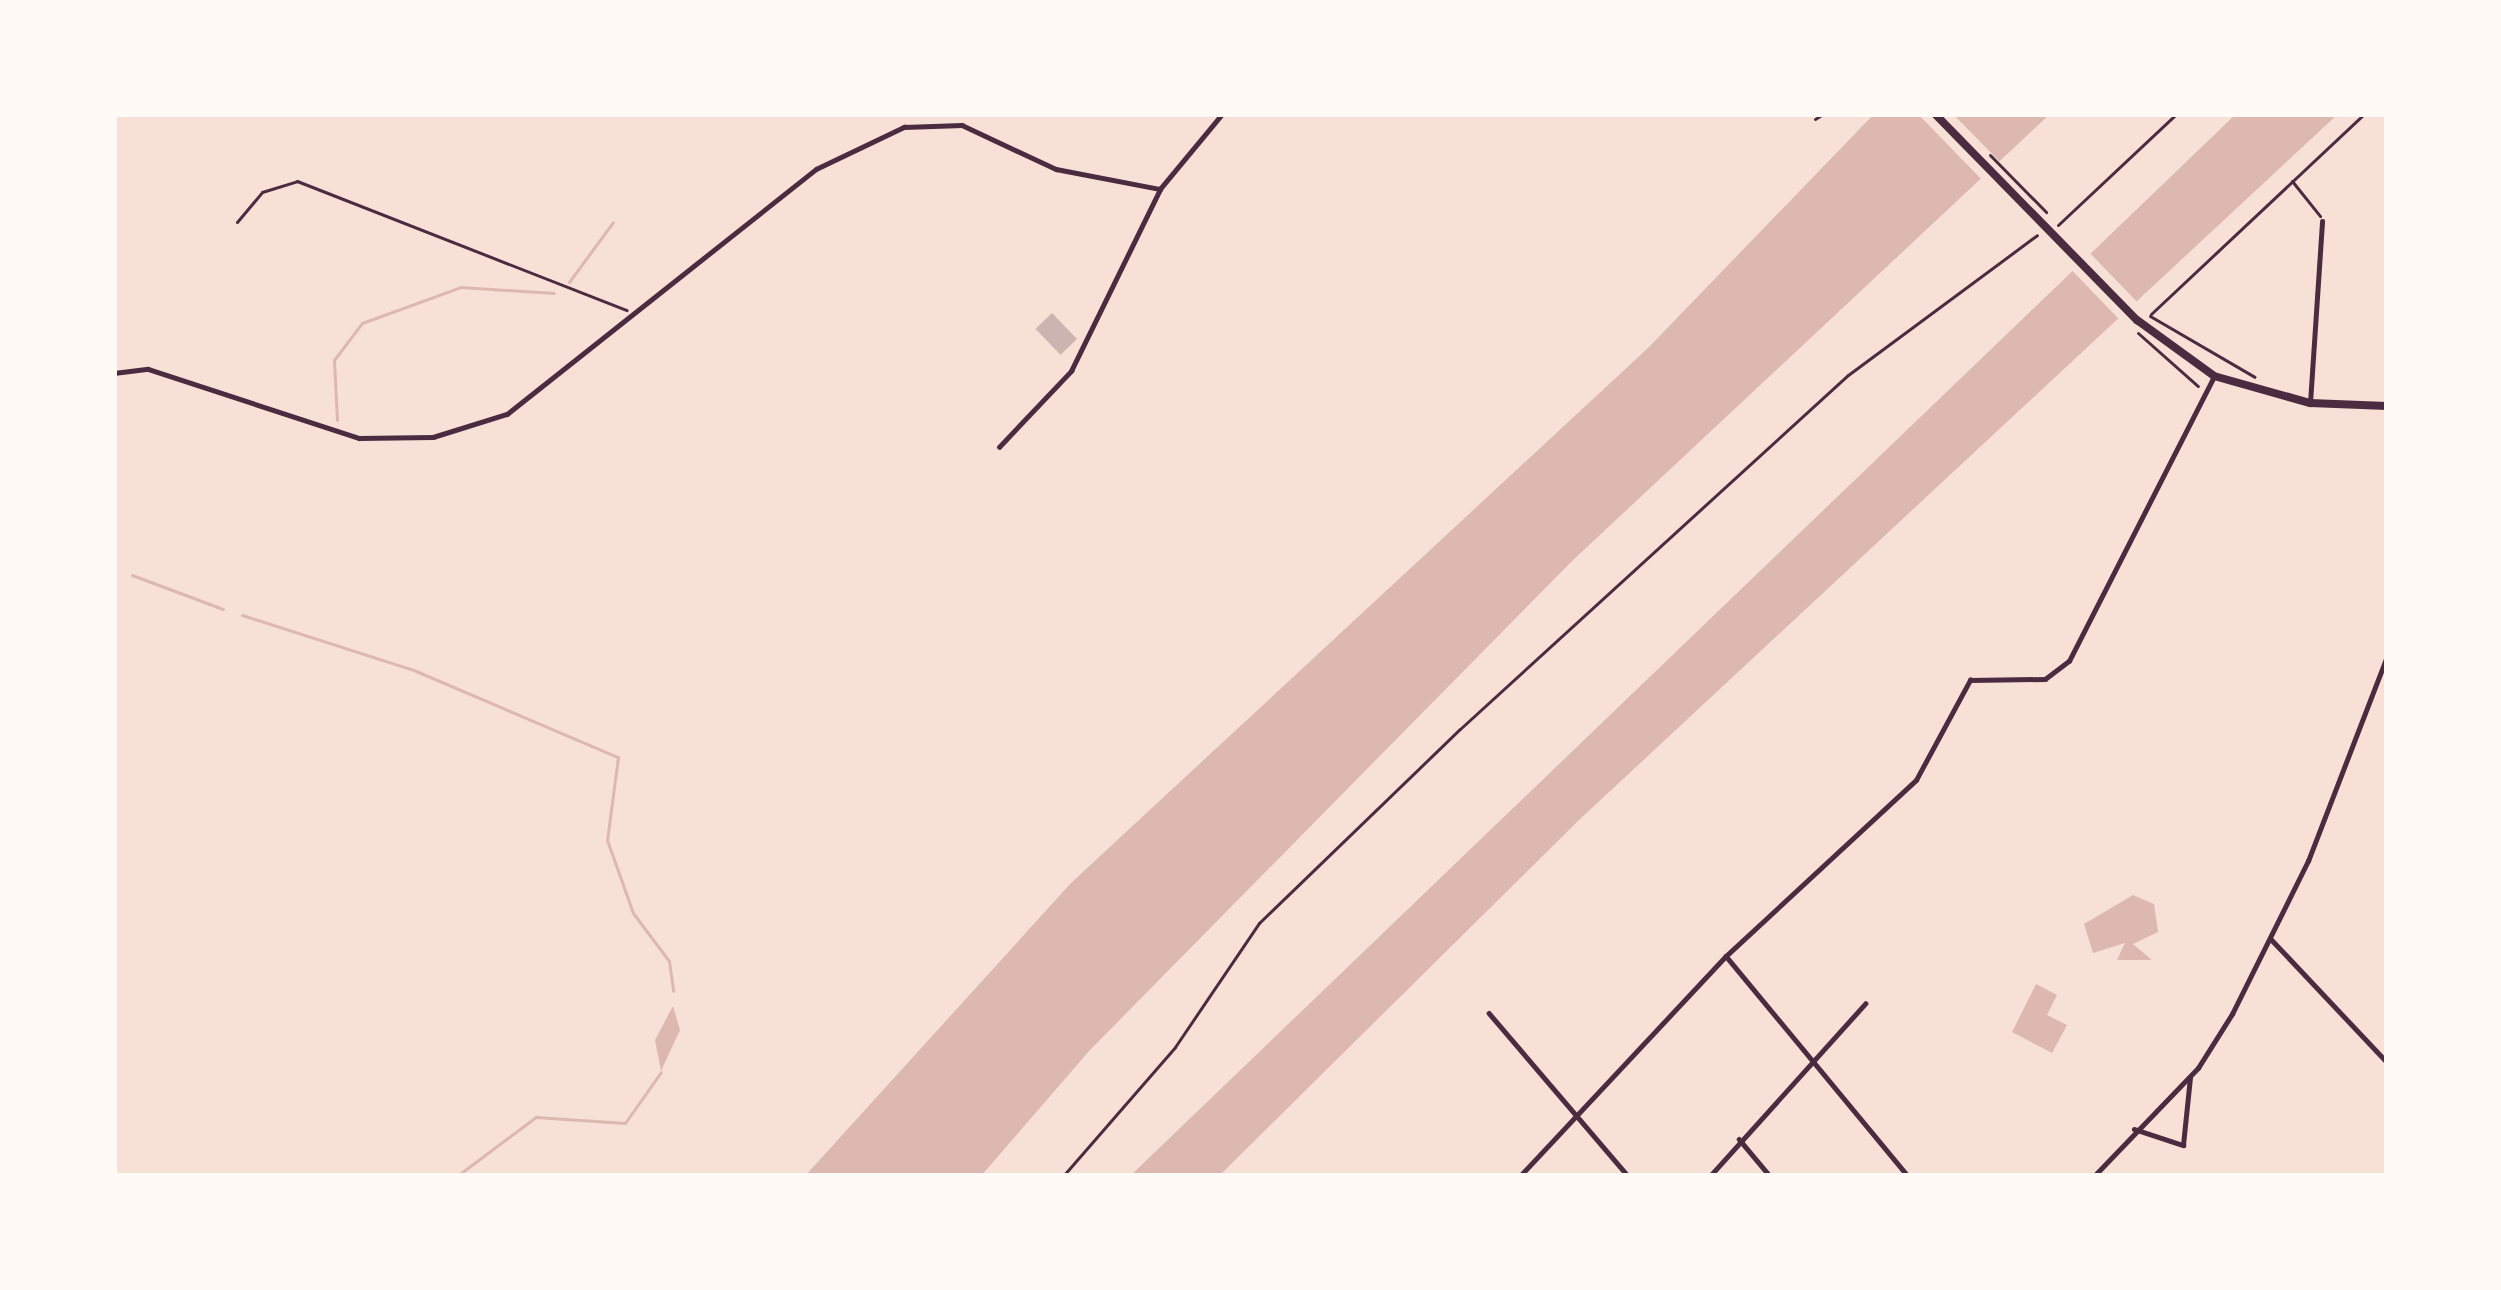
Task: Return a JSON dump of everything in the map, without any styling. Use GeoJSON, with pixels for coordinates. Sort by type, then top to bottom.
{"type":"FeatureCollection","features":[{"type":"Feature","properties":{"kind":"main road"},"geometry":{"type":"LineString","coordinates":[[1935,114],[2025,198],[2063,244],[2140,318],[2214,376],[2310,404],[2387,406]]}},
{"type":"Feature","properties":{"kind":"street"},"geometry":{"type":"LineString","coordinates":[[998,447],[1072,371],[1160,189],[1222,114]]}},
{"type":"Feature","properties":{"kind":"street"},"geometry":{"type":"LineString","coordinates":[[114,374],[148,369],[359,438],[433,437],[507,414],[817,169],[904,128],[962,125],[1056,169],[1160,189]]}},
{"type":"Feature","properties":{"kind":"street"},"geometry":{"type":"LineString","coordinates":[[2310,404],[2322,221]]}},
{"type":"Feature","properties":{"kind":"street"},"geometry":{"type":"LineString","coordinates":[[1520,1176],[1726,956],[1916,781],[1970,680],[2044,680],[2069,661],[2214,376]]}},
{"type":"Feature","properties":{"kind":"street"},"geometry":{"type":"LineString","coordinates":[[2094,1176],[2134,1129],[2190,1077],[2271,939],[2387,656]]}},
{"type":"Feature","properties":{"kind":"street"},"geometry":{"type":"LineString","coordinates":[[2375,689],[2387,688]]}},
{"type":"Feature","properties":{"kind":"street"},"geometry":{"type":"LineString","coordinates":[[2271,939],[2387,1062]]}},
{"type":"Feature","properties":{"kind":"street"},"geometry":{"type":"LineString","coordinates":[[1726,956],[1908,1176]]}},
{"type":"Feature","properties":{"kind":"street"},"geometry":{"type":"LineString","coordinates":[[1710,1176],[1738,1138],[1865,1004]]}},
{"type":"Feature","properties":{"kind":"street"},"geometry":{"type":"LineString","coordinates":[[1489,1013],[1628,1176]]}},
{"type":"Feature","properties":{"kind":"street"},"geometry":{"type":"LineString","coordinates":[[2134,1129],[2183,1144],[2190,1077]]}},
{"type":"Feature","properties":{"kind":"street"},"geometry":{"type":"LineString","coordinates":[[1738,1138],[1770,1176]]}},
{"type":"Feature","properties":{"kind":"lane"},"geometry":{"type":"LineString","coordinates":[[2058,225],[2176,114]]}},
{"type":"Feature","properties":{"kind":"path"},"geometry":{"type":"LineString","coordinates":[[2140,318],[2364,114]]}},
{"type":"Feature","properties":{"kind":"path"},"geometry":{"type":"LineString","coordinates":[[2291,180],[2322,221]]}},
{"type":"Feature","properties":{"kind":"path"},"geometry":{"type":"LineString","coordinates":[[237,223],[262,192],[297,181],[581,298],[641,310]]}},
{"type":"Feature","properties":{"kind":"path"},"geometry":{"type":"LineString","coordinates":[[2025,198],[2058,225]]}},
{"type":"Feature","properties":{"kind":"path"},"geometry":{"type":"LineString","coordinates":[[1064,1176],[1175,1046],[1259,923],[1460,729],[1848,375],[2038,233]]}},
{"type":"Feature","properties":{"kind":"path"},"geometry":{"type":"LineString","coordinates":[[2140,318],[2206,391]]}},
{"type":"Feature","properties":{"kind":"path"},"geometry":{"type":"LineString","coordinates":[[2140,318],[2271,396]]}},
{"type":"Feature","properties":{"kind":"shaded area"},"geometry":{"type":"Polygon","coordinates":[[[1874,114],[2050,114],[1571,562],[1090,1050],[981,1176],[805,1176],[1071,883],[1648,348],[1874,114]]]}},
{"type":"Feature","properties":{"kind":"shaded area"},"geometry":{"type":"Polygon","coordinates":[[[2236,114],[2338,114],[1579,820],[1219,1176],[1130,1176],[2236,114]]]}},
{"type":"Feature","properties":{"kind":"shaded area"},"geometry":{"type":"Polygon","coordinates":[[[2133,895],[2154,904],[2158,932],[2133,944],[2152,960],[2117,960],[2125,943],[2093,953],[2084,924],[2133,895]]]}},
{"type":"Feature","properties":{"kind":"shaded area"},"geometry":{"type":"Polygon","coordinates":[[[2036,984],[2057,995],[2047,1015],[2067,1025],[2052,1053],[2012,1032],[2036,984]]]}},
{"type":"Feature","properties":{"kind":"shaded area"},"geometry":{"type":"Polygon","coordinates":[[[673,1006],[680,1030],[661,1071],[655,1040],[673,1006]]]}},
{"type":"Feature","properties":{"kind":"pier"},"geometry":{"type":"Polygon","coordinates":[[[1918,114],[1953,114],[2003,165],[1986,184],[1918,114]]]}},
{"type":"Feature","properties":{"kind":"pier"},"geometry":{"type":"Polygon","coordinates":[[[2085,248],[2140,305],[2122,322],[2067,265],[2085,248]]]}},
{"type":"Feature","properties":{"kind":"building"},"geometry":{"type":"Polygon","coordinates":[[[1052,313],[1077,339],[1060,355],[1035,329],[1052,313]]]}},
{"type":"Feature","properties":{"kind":"waterway"},"geometry":{"type":"LineString","coordinates":[[569,282],[613,222]]}},
{"type":"Feature","properties":{"kind":"waterway"},"geometry":{"type":"LineString","coordinates":[[337,420],[334,360],[362,323],[461,287],[554,293]]}},
{"type":"Feature","properties":{"kind":"waterway"},"geometry":{"type":"LineString","coordinates":[[132,575],[223,609]]}},
{"type":"Feature","properties":{"kind":"waterway"},"geometry":{"type":"LineString","coordinates":[[242,615],[416,671],[618,757],[607,840],[633,913],[669,961],[673,991]]}},
{"type":"Feature","properties":{"kind":"waterway"},"geometry":{"type":"LineString","coordinates":[[457,1176],[536,1117],[625,1123],[661,1072]]}}]}
